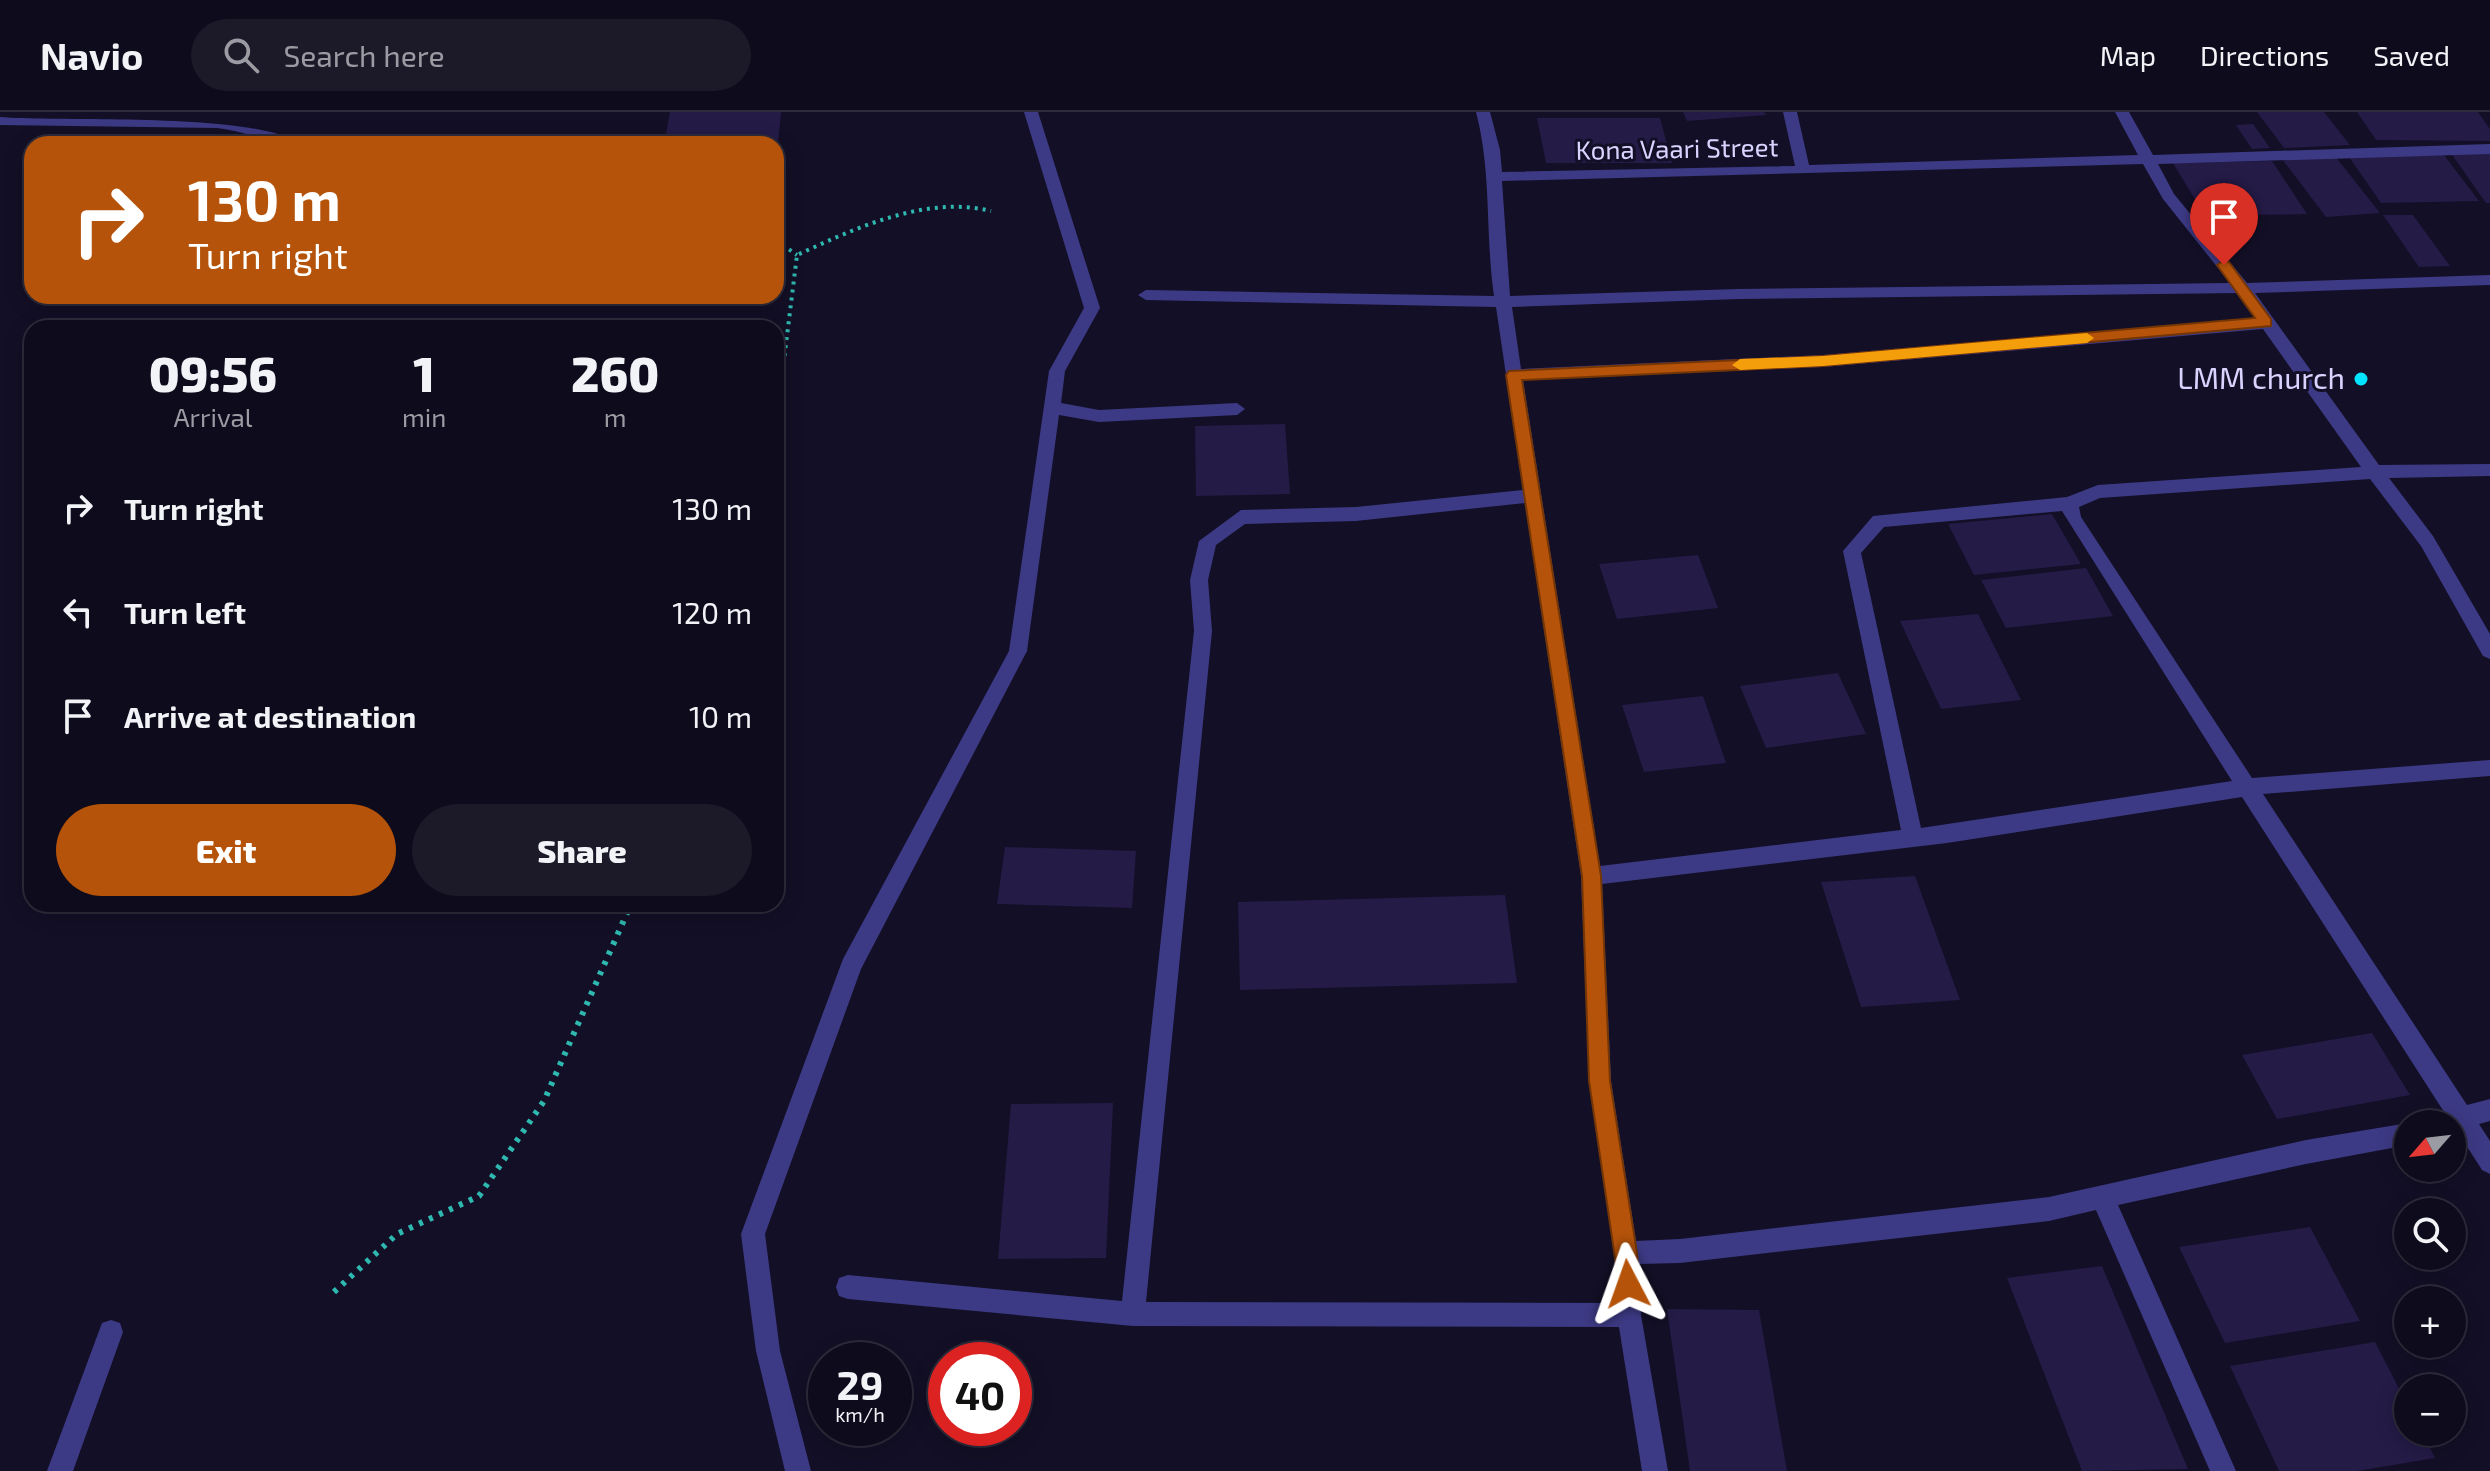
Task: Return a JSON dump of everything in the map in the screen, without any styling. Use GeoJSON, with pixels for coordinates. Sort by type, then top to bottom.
{"type":"FeatureCollection","features":[{"type":"Feature","properties":{"kind":"street"},"geometry":{"type":"LineString","coordinates":[[798,1471],[768,1351],[753,1234],[851,966],[1018,651],[1057,371],[1092,308],[1031,112]]}},
{"type":"Feature","properties":{"kind":"street"},"geometry":{"type":"LineString","coordinates":[[1483,112],[1493,150],[1492,177],[1503,302],[1591,876],[1600,1081],[1626,1253],[1629,1315],[1655,1471]]}},
{"type":"Feature","properties":{"kind":"street","name":"Kona Vaari Street"},"geometry":{"type":"LineString","coordinates":[[1492,177],[1803,170],[1790,112]]}},
{"type":"Feature","properties":{"kind":"street"},"geometry":{"type":"LineString","coordinates":[[2122,112],[2168,196],[2243,288],[2427,541],[2490,651]]}},
{"type":"Feature","properties":{"kind":"street"},"geometry":{"type":"LineString","coordinates":[[0,121],[67,124],[221,121],[258,126],[282,136]]}},
{"type":"Feature","properties":{"kind":"street"},"geometry":{"type":"LineString","coordinates":[[1803,170],[2490,149]]}},
{"type":"Feature","properties":{"kind":"street"},"geometry":{"type":"LineString","coordinates":[[1146,295],[1503,302],[1770,293],[2243,288],[2490,280]]}},
{"type":"Feature","properties":{"kind":"street"},"geometry":{"type":"LineString","coordinates":[[1514,375],[1823,361],[2266,323]]}},
{"type":"Feature","properties":{"kind":"street"},"geometry":{"type":"LineString","coordinates":[[1051,407],[1099,416],[1237,409]]}},
{"type":"Feature","properties":{"kind":"street"},"geometry":{"type":"LineString","coordinates":[[1913,838],[1852,551],[1879,521],[2069,504],[2098,492],[2375,472],[2490,470]]}},
{"type":"Feature","properties":{"kind":"street"},"geometry":{"type":"LineString","coordinates":[[1133,1314],[1203,631],[1199,580],[1208,541],[1241,517],[1356,514],[1532,496]]}},
{"type":"Feature","properties":{"kind":"street"},"geometry":{"type":"LineString","coordinates":[[2069,504],[2073,518],[2249,787],[2445,1110]]}},
{"type":"Feature","properties":{"kind":"street"},"geometry":{"type":"LineString","coordinates":[[1591,876],[1913,838],[2249,787],[2490,768]]}},
{"type":"Feature","properties":{"kind":"street"},"geometry":{"type":"LineString","coordinates":[[2466,1117],[2490,1110]]}},
{"type":"Feature","properties":{"kind":"street"},"geometry":{"type":"LineString","coordinates":[[1626,1253],[1680,1251],[2049,1209],[2306,1152],[2394,1136]]}},
{"type":"Feature","properties":{"kind":"street"},"geometry":{"type":"LineString","coordinates":[[2466,1136],[2490,1162]]}},
{"type":"Feature","properties":{"kind":"street"},"geometry":{"type":"LineString","coordinates":[[2102,1197],[2223,1471]]}},
{"type":"Feature","properties":{"kind":"street"},"geometry":{"type":"LineString","coordinates":[[848,1287],[1133,1314],[1629,1315]]}},
{"type":"Feature","properties":{"kind":"street"},"geometry":{"type":"LineString","coordinates":[[60,1471],[111,1332]]}},
{"type":"Feature","properties":{"kind":"path"},"geometry":{"type":"LineString","coordinates":[[797,255],[832,238],[900,216],[963,204],[991,211]]}},
{"type":"Feature","properties":{"kind":"path"},"geometry":{"type":"LineString","coordinates":[[784,246],[797,255]]}},
{"type":"Feature","properties":{"kind":"path"},"geometry":{"type":"LineString","coordinates":[[784,360],[797,255]]}},
{"type":"Feature","properties":{"kind":"path"},"geometry":{"type":"LineString","coordinates":[[334,1292],[397,1234],[479,1196],[544,1101],[627,912]]}},
{"type":"Feature","properties":{"kind":"building"},"geometry":{"type":"Polygon","coordinates":[[[670,112],[781,112],[779,136],[666,136],[670,112]]]}},
{"type":"Feature","properties":{"kind":"building"},"geometry":{"type":"Polygon","coordinates":[[[1683,112],[1764,112],[1766,115],[1687,121],[1683,112]]]}},
{"type":"Feature","properties":{"kind":"building"},"geometry":{"type":"Polygon","coordinates":[[[2257,112],[2324,112],[2350,145],[2284,148],[2257,112]]]}},
{"type":"Feature","properties":{"kind":"building"},"geometry":{"type":"Polygon","coordinates":[[[2357,112],[2478,112],[2490,129],[2490,141],[2376,140],[2357,112]]]}},
{"type":"Feature","properties":{"kind":"building"},"geometry":{"type":"Polygon","coordinates":[[[1537,118],[1660,118],[1672,163],[1546,163],[1537,118]]]}},
{"type":"Feature","properties":{"kind":"building"},"geometry":{"type":"Polygon","coordinates":[[[2253,124],[2270,148],[2252,149],[2236,125],[2253,124]]]}},
{"type":"Feature","properties":{"kind":"building"},"geometry":{"type":"Polygon","coordinates":[[[2450,152],[2490,152],[2490,203],[2486,203],[2450,152]]]}},
{"type":"Feature","properties":{"kind":"building"},"geometry":{"type":"Polygon","coordinates":[[[2444,155],[2479,201],[2381,203],[2349,157],[2444,155]]]}},
{"type":"Feature","properties":{"kind":"building"},"geometry":{"type":"Polygon","coordinates":[[[2335,156],[2380,213],[2326,217],[2282,159],[2335,156]]]}},
{"type":"Feature","properties":{"kind":"building"},"geometry":{"type":"Polygon","coordinates":[[[2272,161],[2307,214],[2205,216],[2173,163],[2272,161]]]}},
{"type":"Feature","properties":{"kind":"building"},"geometry":{"type":"Polygon","coordinates":[[[2383,215],[2413,215],[2450,266],[2419,267],[2383,215]]]}},
{"type":"Feature","properties":{"kind":"building"},"geometry":{"type":"Polygon","coordinates":[[[1285,424],[1290,494],[1196,496],[1195,426],[1285,424]]]}},
{"type":"Feature","properties":{"kind":"building"},"geometry":{"type":"Polygon","coordinates":[[[2052,514],[2081,564],[1974,575],[1948,524],[2052,514]]]}},
{"type":"Feature","properties":{"kind":"building"},"geometry":{"type":"Polygon","coordinates":[[[1698,555],[1718,608],[1617,619],[1599,564],[1698,555]]]}},
{"type":"Feature","properties":{"kind":"building"},"geometry":{"type":"Polygon","coordinates":[[[2086,568],[2113,616],[2006,628],[1981,580],[2086,568]]]}},
{"type":"Feature","properties":{"kind":"building"},"geometry":{"type":"Polygon","coordinates":[[[1978,614],[2021,700],[1941,709],[1900,621],[1978,614]]]}},
{"type":"Feature","properties":{"kind":"building"},"geometry":{"type":"Polygon","coordinates":[[[1838,673],[1866,734],[1766,748],[1740,686],[1838,673]]]}},
{"type":"Feature","properties":{"kind":"building"},"geometry":{"type":"Polygon","coordinates":[[[1703,696],[1726,763],[1644,772],[1622,705],[1703,696]]]}},
{"type":"Feature","properties":{"kind":"building"},"geometry":{"type":"Polygon","coordinates":[[[1005,847],[1136,851],[1132,908],[997,904],[1005,847]]]}},
{"type":"Feature","properties":{"kind":"building"},"geometry":{"type":"Polygon","coordinates":[[[1915,876],[1960,1000],[1861,1007],[1821,882],[1915,876]]]}},
{"type":"Feature","properties":{"kind":"building"},"geometry":{"type":"Polygon","coordinates":[[[1505,895],[1517,983],[1240,990],[1238,902],[1505,895]]]}},
{"type":"Feature","properties":{"kind":"building"},"geometry":{"type":"Polygon","coordinates":[[[2372,1033],[2410,1095],[2277,1119],[2242,1055],[2372,1033]]]}},
{"type":"Feature","properties":{"kind":"building"},"geometry":{"type":"Polygon","coordinates":[[[1113,1103],[1106,1258],[998,1259],[1011,1104],[1113,1103]]]}},
{"type":"Feature","properties":{"kind":"building"},"geometry":{"type":"Polygon","coordinates":[[[2310,1227],[2360,1321],[2225,1343],[2179,1247],[2310,1227]]]}},
{"type":"Feature","properties":{"kind":"building"},"geometry":{"type":"Polygon","coordinates":[[[2102,1266],[2188,1469],[2082,1471],[2007,1278],[2102,1266]]]}},
{"type":"Feature","properties":{"kind":"building"},"geometry":{"type":"Polygon","coordinates":[[[1667,1309],[1759,1310],[1787,1471],[1690,1471],[1667,1309]]]}},
{"type":"Feature","properties":{"kind":"building"},"geometry":{"type":"Polygon","coordinates":[[[2375,1342],[2394,1379],[2394,1446],[2429,1446],[2435,1458],[2357,1471],[2279,1471],[2230,1366],[2375,1342]]]}},
{"type":"Feature","properties":{"kind":"slow traffic"},"geometry":{"type":"LineString","coordinates":[[1740,365],[1823,361],[2087,338]]}},
{"type":"Feature","properties":{"kind":"place","name":"LMM church"},"geometry":{"type":"Point","coordinates":[2361,379]}},
{"type":"Feature","properties":{"kind":"route"},"geometry":{"type":"LineString","coordinates":[[1628,1284],[1600,1081],[1591,876],[1514,375],[1823,361],[2266,323],[2224,265]]}}]}
